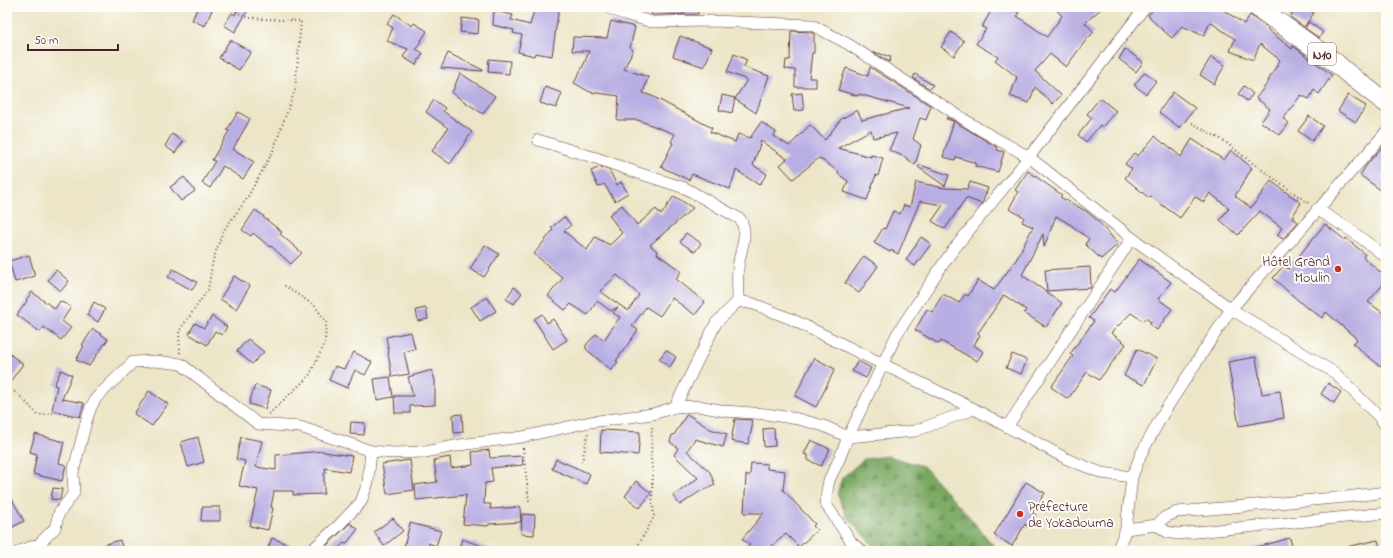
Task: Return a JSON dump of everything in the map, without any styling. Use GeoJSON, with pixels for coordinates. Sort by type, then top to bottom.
{"type":"FeatureCollection","features":[{"type":"Feature","properties":{"kind":"highway","name":"N10"},"geometry":{"type":"LineString","coordinates":[[1257,7],[1336,63],[1386,103]]}},
{"type":"Feature","properties":{"kind":"street"},"geometry":{"type":"LineString","coordinates":[[606,7],[652,22],[712,21],[812,25],[848,44],[979,129],[1028,157],[1132,238],[1231,309],[1335,373],[1386,426]]}},
{"type":"Feature","properties":{"kind":"street"},"geometry":{"type":"LineString","coordinates":[[862,551],[852,543],[825,503],[829,480],[897,334],[953,250],[1145,7]]}},
{"type":"Feature","properties":{"kind":"street"},"geometry":{"type":"LineString","coordinates":[[1117,551],[1126,529],[1132,477],[1141,454],[1164,412],[1231,309],[1386,132]]}},
{"type":"Feature","properties":{"kind":"street"},"geometry":{"type":"LineString","coordinates":[[538,140],[599,159],[638,174],[685,188],[740,219],[744,226],[744,239],[738,268],[738,301],[716,323],[674,407]]}},
{"type":"Feature","properties":{"kind":"street"},"geometry":{"type":"LineString","coordinates":[[1318,209],[1353,232],[1386,257]]}},
{"type":"Feature","properties":{"kind":"street"},"geometry":{"type":"LineString","coordinates":[[1007,427],[1132,238]]}},
{"type":"Feature","properties":{"kind":"street"},"geometry":{"type":"LineString","coordinates":[[738,301],[754,304],[791,320],[883,364],[974,409],[1069,460],[1102,473],[1132,477]]}},
{"type":"Feature","properties":{"kind":"street"},"geometry":{"type":"LineString","coordinates":[[20,551],[39,544],[55,528],[59,513],[74,492],[73,473],[91,407],[96,398],[133,362],[155,360],[181,364],[258,424],[300,427],[371,451],[393,454],[425,452],[460,445],[522,437],[590,422],[653,414],[674,407],[698,406],[724,411],[766,414],[798,419],[824,426],[848,437],[915,431],[974,409]]}},
{"type":"Feature","properties":{"kind":"street"},"geometry":{"type":"LineString","coordinates":[[311,551],[361,502],[368,482],[371,451]]}},
{"type":"Feature","properties":{"kind":"street"},"geometry":{"type":"LineString","coordinates":[[1126,529],[1157,525],[1165,517],[1177,512],[1386,492]]}},
{"type":"Feature","properties":{"kind":"street"},"geometry":{"type":"LineString","coordinates":[[1157,525],[1167,532],[1177,534],[1386,513]]}},
{"type":"Feature","properties":{"kind":"path"},"geometry":{"type":"LineString","coordinates":[[181,364],[179,331],[208,290],[213,260],[223,231],[246,200],[272,150],[295,90],[301,21],[249,18],[225,7]]}},
{"type":"Feature","properties":{"kind":"path"},"geometry":{"type":"LineString","coordinates":[[1192,123],[1224,141],[1318,209]]}},
{"type":"Feature","properties":{"kind":"path"},"geometry":{"type":"LineString","coordinates":[[258,424],[309,376],[325,343],[326,322],[315,306],[282,284]]}},
{"type":"Feature","properties":{"kind":"path"},"geometry":{"type":"LineString","coordinates":[[7,388],[17,393],[38,416],[58,412],[86,422]]}},
{"type":"Feature","properties":{"kind":"path"},"geometry":{"type":"LineString","coordinates":[[635,551],[654,517],[652,494],[653,472],[651,461],[653,414]]}},
{"type":"Feature","properties":{"kind":"path"},"geometry":{"type":"LineString","coordinates":[[582,462],[590,422]]}},
{"type":"Feature","properties":{"kind":"path"},"geometry":{"type":"LineString","coordinates":[[522,437],[529,501]]}},
{"type":"Feature","properties":{"kind":"green space"},"geometry":{"type":"Polygon","coordinates":[[[888,456],[923,466],[998,551],[878,551],[847,517],[837,494],[842,478],[864,459],[888,456]]]}},
{"type":"Feature","properties":{"kind":"building"},"geometry":{"type":"Polygon","coordinates":[[[198,7],[206,7],[212,10],[205,26],[192,20],[198,7]]]}},
{"type":"Feature","properties":{"kind":"building"},"geometry":{"type":"Polygon","coordinates":[[[240,7],[250,7],[235,32],[224,25],[232,13],[235,15],[240,7]]]}},
{"type":"Feature","properties":{"kind":"building"},"geometry":{"type":"Polygon","coordinates":[[[535,7],[559,7],[552,56],[535,53],[534,56],[518,52],[522,35],[513,33],[514,30],[493,25],[494,11],[513,15],[511,20],[530,25],[535,7]]]}},
{"type":"Feature","properties":{"kind":"building"},"geometry":{"type":"Polygon","coordinates":[[[653,7],[663,7],[684,13],[684,11],[686,11],[686,7],[698,7],[698,14],[653,15],[651,14],[653,7]]]}},
{"type":"Feature","properties":{"kind":"building"},"geometry":{"type":"Polygon","coordinates":[[[993,7],[1016,7],[1014,10],[1019,13],[1017,16],[1047,37],[1062,16],[1054,7],[1103,7],[1085,23],[1094,32],[1086,40],[1066,67],[1050,54],[1035,71],[1061,95],[1053,104],[1035,87],[1029,103],[1010,96],[1017,77],[995,60],[998,57],[976,44],[986,29],[982,27],[993,7]]]}},
{"type":"Feature","properties":{"kind":"building"},"geometry":{"type":"Polygon","coordinates":[[[1156,7],[1219,7],[1244,24],[1250,15],[1292,49],[1293,46],[1332,75],[1319,94],[1314,90],[1309,99],[1301,95],[1283,119],[1289,123],[1280,135],[1261,122],[1270,109],[1256,98],[1269,81],[1280,60],[1260,44],[1253,60],[1230,51],[1235,39],[1210,22],[1204,36],[1182,26],[1172,38],[1148,15],[1156,7]]]}},
{"type":"Feature","properties":{"kind":"building"},"geometry":{"type":"Polygon","coordinates":[[[1297,7],[1305,7],[1314,13],[1304,27],[1290,17],[1297,7]]]}},
{"type":"Feature","properties":{"kind":"building"},"geometry":{"type":"Polygon","coordinates":[[[394,14],[412,26],[414,23],[427,31],[416,49],[423,53],[416,65],[403,57],[408,49],[387,41],[393,28],[387,24],[394,14]]]}},
{"type":"Feature","properties":{"kind":"building"},"geometry":{"type":"Polygon","coordinates":[[[462,18],[479,20],[478,34],[460,32],[462,18]]]}},
{"type":"Feature","properties":{"kind":"building"},"geometry":{"type":"Polygon","coordinates":[[[611,21],[635,27],[630,48],[633,50],[624,69],[648,77],[643,93],[652,96],[712,128],[710,132],[735,142],[738,134],[750,138],[761,122],[776,132],[774,136],[789,146],[810,125],[825,140],[841,119],[857,110],[862,120],[909,108],[859,94],[858,96],[838,90],[846,68],[868,76],[870,67],[931,106],[926,120],[920,118],[913,139],[921,145],[915,165],[905,157],[889,150],[897,133],[873,138],[871,130],[838,148],[871,157],[871,155],[883,158],[878,176],[876,175],[867,200],[844,192],[848,181],[838,174],[839,172],[819,158],[793,179],[780,165],[787,159],[761,141],[753,165],[767,174],[759,185],[736,170],[730,189],[692,174],[689,180],[661,167],[673,143],[671,142],[675,134],[638,120],[617,120],[619,96],[590,92],[574,83],[589,51],[572,51],[573,37],[607,38],[611,21]]]}},
{"type":"Feature","properties":{"kind":"building"},"geometry":{"type":"Polygon","coordinates":[[[1309,22],[1323,32],[1319,38],[1305,28],[1309,22]]]}},
{"type":"Feature","properties":{"kind":"building"},"geometry":{"type":"Polygon","coordinates":[[[791,31],[810,32],[814,34],[814,53],[812,53],[809,78],[816,78],[816,87],[795,87],[795,70],[785,69],[786,60],[790,60],[791,31]]]}},
{"type":"Feature","properties":{"kind":"building"},"geometry":{"type":"Polygon","coordinates":[[[951,32],[964,41],[954,56],[941,47],[951,32]]]}},
{"type":"Feature","properties":{"kind":"building"},"geometry":{"type":"Polygon","coordinates":[[[680,36],[712,48],[704,67],[673,56],[680,36]]]}},
{"type":"Feature","properties":{"kind":"building"},"geometry":{"type":"Polygon","coordinates":[[[230,40],[251,52],[239,70],[219,58],[230,40]]]}},
{"type":"Feature","properties":{"kind":"building"},"geometry":{"type":"Polygon","coordinates":[[[1125,49],[1143,62],[1136,72],[1119,59],[1125,49]]]}},
{"type":"Feature","properties":{"kind":"building"},"geometry":{"type":"Polygon","coordinates":[[[448,53],[483,70],[483,71],[441,68],[448,53]]]}},
{"type":"Feature","properties":{"kind":"building"},"geometry":{"type":"Polygon","coordinates":[[[874,53],[891,57],[889,62],[874,53]]]}},
{"type":"Feature","properties":{"kind":"building"},"geometry":{"type":"Polygon","coordinates":[[[734,54],[747,60],[744,67],[769,76],[756,113],[735,99],[747,80],[727,72],[734,54]]]}},
{"type":"Feature","properties":{"kind":"building"},"geometry":{"type":"Polygon","coordinates":[[[1211,57],[1225,65],[1214,84],[1200,75],[1211,57]]]}},
{"type":"Feature","properties":{"kind":"building"},"geometry":{"type":"Polygon","coordinates":[[[489,59],[510,61],[509,74],[488,72],[489,59]]]}},
{"type":"Feature","properties":{"kind":"building"},"geometry":{"type":"Polygon","coordinates":[[[1145,72],[1156,81],[1146,94],[1134,85],[1145,72]]]}},
{"type":"Feature","properties":{"kind":"building"},"geometry":{"type":"Polygon","coordinates":[[[460,73],[495,96],[483,114],[452,93],[460,73]]]}},
{"type":"Feature","properties":{"kind":"building"},"geometry":{"type":"Polygon","coordinates":[[[915,74],[933,85],[930,89],[913,78],[915,74]]]}},
{"type":"Feature","properties":{"kind":"building"},"geometry":{"type":"Polygon","coordinates":[[[1244,86],[1253,94],[1247,101],[1238,94],[1244,86]]]}},
{"type":"Feature","properties":{"kind":"building"},"geometry":{"type":"Polygon","coordinates":[[[545,87],[562,93],[556,108],[540,103],[545,87]]]}},
{"type":"Feature","properties":{"kind":"building"},"geometry":{"type":"Polygon","coordinates":[[[1173,92],[1195,108],[1180,128],[1159,112],[1173,92]]]}},
{"type":"Feature","properties":{"kind":"building"},"geometry":{"type":"Polygon","coordinates":[[[802,93],[804,110],[794,111],[792,94],[802,93]]]}},
{"type":"Feature","properties":{"kind":"building"},"geometry":{"type":"Polygon","coordinates":[[[722,95],[735,98],[732,113],[719,110],[722,95]]]}},
{"type":"Feature","properties":{"kind":"building"},"geometry":{"type":"Polygon","coordinates":[[[1348,95],[1366,106],[1356,122],[1338,111],[1348,95]]]}},
{"type":"Feature","properties":{"kind":"building"},"geometry":{"type":"Polygon","coordinates":[[[1100,98],[1116,111],[1102,127],[1100,125],[1086,142],[1078,135],[1092,118],[1087,114],[1100,98]]]}},
{"type":"Feature","properties":{"kind":"building"},"geometry":{"type":"Polygon","coordinates":[[[434,100],[445,108],[443,111],[472,132],[450,164],[432,151],[448,128],[426,112],[434,100]]]}},
{"type":"Feature","properties":{"kind":"building"},"geometry":{"type":"Polygon","coordinates":[[[238,112],[250,119],[233,149],[254,162],[243,179],[223,166],[210,188],[202,183],[215,161],[212,160],[229,131],[227,130],[238,112]]]}},
{"type":"Feature","properties":{"kind":"building"},"geometry":{"type":"Polygon","coordinates":[[[1309,116],[1323,126],[1312,141],[1298,131],[1309,116]]]}},
{"type":"Feature","properties":{"kind":"building"},"geometry":{"type":"Polygon","coordinates":[[[954,121],[998,148],[997,150],[1004,152],[998,172],[975,166],[976,163],[956,157],[955,160],[943,157],[954,121]]]}},
{"type":"Feature","properties":{"kind":"building"},"geometry":{"type":"Polygon","coordinates":[[[172,134],[183,142],[175,153],[165,146],[172,134]]]}},
{"type":"Feature","properties":{"kind":"building"},"geometry":{"type":"Polygon","coordinates":[[[1155,136],[1181,157],[1192,139],[1224,160],[1231,150],[1252,168],[1235,196],[1251,208],[1271,181],[1301,203],[1292,217],[1298,222],[1283,239],[1277,235],[1282,228],[1260,211],[1238,235],[1220,220],[1229,208],[1210,193],[1204,202],[1195,197],[1180,218],[1150,196],[1149,198],[1125,178],[1132,169],[1125,164],[1134,153],[1138,156],[1155,136]]]}},
{"type":"Feature","properties":{"kind":"building"},"geometry":{"type":"Polygon","coordinates":[[[1386,143],[1386,170],[1381,177],[1386,181],[1386,194],[1360,175],[1368,163],[1386,143]]]}},
{"type":"Feature","properties":{"kind":"building"},"geometry":{"type":"Polygon","coordinates":[[[920,165],[949,175],[945,186],[918,167],[920,165]]]}},
{"type":"Feature","properties":{"kind":"building"},"geometry":{"type":"Polygon","coordinates":[[[600,167],[609,170],[617,185],[621,182],[628,193],[615,201],[604,184],[598,187],[591,171],[600,167]]]}},
{"type":"Feature","properties":{"kind":"building"},"geometry":{"type":"Polygon","coordinates":[[[1028,171],[1062,195],[1060,197],[1086,211],[1098,221],[1118,244],[1101,259],[1085,244],[1089,239],[1056,216],[1044,247],[1043,234],[1022,275],[1062,303],[1046,327],[1024,313],[1026,310],[1004,295],[978,333],[980,335],[974,345],[983,352],[977,361],[941,341],[939,344],[915,330],[927,309],[932,312],[943,294],[959,303],[965,294],[968,296],[978,280],[994,290],[1016,260],[1033,227],[1022,222],[1024,217],[1009,209],[1018,192],[1015,190],[1028,171]]]}},
{"type":"Feature","properties":{"kind":"building"},"geometry":{"type":"Polygon","coordinates":[[[184,177],[195,191],[181,201],[170,187],[184,177]]]}},
{"type":"Feature","properties":{"kind":"building"},"geometry":{"type":"Polygon","coordinates":[[[916,182],[944,188],[967,189],[970,182],[988,188],[982,204],[966,198],[945,229],[932,221],[943,205],[920,201],[898,254],[891,250],[890,252],[874,243],[883,228],[885,229],[893,211],[900,214],[904,205],[910,207],[916,182]]]}},
{"type":"Feature","properties":{"kind":"building"},"geometry":{"type":"Polygon","coordinates":[[[674,196],[693,208],[650,245],[658,252],[657,254],[681,271],[676,279],[705,302],[695,315],[672,298],[660,316],[646,307],[632,326],[638,330],[616,361],[618,362],[611,370],[586,349],[586,345],[596,334],[604,340],[620,317],[613,313],[618,307],[611,311],[597,301],[588,315],[571,304],[565,310],[548,296],[563,278],[534,254],[553,230],[551,228],[564,217],[571,225],[564,231],[587,250],[595,237],[610,245],[622,233],[609,215],[622,205],[637,225],[656,209],[661,215],[674,196]],[[617,275],[600,291],[628,311],[639,295],[617,275]]]}},
{"type":"Feature","properties":{"kind":"building"},"geometry":{"type":"Polygon","coordinates":[[[255,210],[282,232],[280,234],[302,253],[291,264],[271,246],[270,247],[253,233],[251,236],[242,230],[255,210]]]}},
{"type":"Feature","properties":{"kind":"building"},"geometry":{"type":"Polygon","coordinates":[[[1325,224],[1345,240],[1346,238],[1365,254],[1363,257],[1386,277],[1386,281],[1368,302],[1386,315],[1386,358],[1380,366],[1353,344],[1357,339],[1326,312],[1322,318],[1309,308],[1308,309],[1273,278],[1284,265],[1288,269],[1325,224]]]}},
{"type":"Feature","properties":{"kind":"building"},"geometry":{"type":"Polygon","coordinates":[[[686,233],[701,243],[695,252],[680,242],[686,233]]]}},
{"type":"Feature","properties":{"kind":"building"},"geometry":{"type":"Polygon","coordinates":[[[921,237],[931,244],[915,266],[906,260],[921,237]]]}},
{"type":"Feature","properties":{"kind":"building"},"geometry":{"type":"Polygon","coordinates":[[[485,245],[499,254],[484,277],[470,269],[485,245]]]}},
{"type":"Feature","properties":{"kind":"building"},"geometry":{"type":"Polygon","coordinates":[[[29,255],[35,276],[15,282],[9,261],[29,255]]]}},
{"type":"Feature","properties":{"kind":"building"},"geometry":{"type":"Polygon","coordinates":[[[864,256],[878,266],[859,293],[845,283],[864,256]]]}},
{"type":"Feature","properties":{"kind":"building"},"geometry":{"type":"Polygon","coordinates":[[[1139,259],[1171,282],[1158,299],[1172,309],[1157,330],[1150,325],[1151,322],[1145,318],[1143,321],[1131,313],[1111,333],[1126,344],[1099,380],[1087,372],[1068,399],[1051,387],[1073,356],[1070,354],[1094,321],[1089,318],[1110,289],[1115,292],[1139,259]]]}},
{"type":"Feature","properties":{"kind":"building"},"geometry":{"type":"Polygon","coordinates":[[[1090,267],[1091,288],[1047,291],[1045,270],[1090,267]]]}},
{"type":"Feature","properties":{"kind":"building"},"geometry":{"type":"Polygon","coordinates":[[[173,269],[197,282],[192,290],[168,277],[173,269]]]}},
{"type":"Feature","properties":{"kind":"building"},"geometry":{"type":"Polygon","coordinates":[[[56,270],[69,281],[61,291],[48,280],[56,270]]]}},
{"type":"Feature","properties":{"kind":"building"},"geometry":{"type":"Polygon","coordinates":[[[234,276],[250,286],[236,309],[220,299],[234,276]]]}},
{"type":"Feature","properties":{"kind":"building"},"geometry":{"type":"Polygon","coordinates":[[[514,287],[522,293],[514,304],[506,299],[514,287]]]}},
{"type":"Feature","properties":{"kind":"building"},"geometry":{"type":"Polygon","coordinates":[[[32,292],[55,309],[60,301],[71,307],[62,321],[71,328],[61,340],[44,327],[40,332],[17,315],[32,292]]]}},
{"type":"Feature","properties":{"kind":"building"},"geometry":{"type":"Polygon","coordinates":[[[487,297],[496,311],[480,321],[471,307],[487,297]]]}},
{"type":"Feature","properties":{"kind":"building"},"geometry":{"type":"Polygon","coordinates":[[[94,302],[105,309],[98,322],[87,315],[94,302]]]}},
{"type":"Feature","properties":{"kind":"building"},"geometry":{"type":"Polygon","coordinates":[[[426,308],[428,319],[418,321],[416,310],[426,308]]]}},
{"type":"Feature","properties":{"kind":"building"},"geometry":{"type":"Polygon","coordinates":[[[542,314],[547,323],[553,319],[567,340],[553,349],[534,319],[542,314]]]}},
{"type":"Feature","properties":{"kind":"building"},"geometry":{"type":"Polygon","coordinates":[[[212,316],[227,327],[222,335],[215,331],[207,345],[189,334],[195,323],[204,328],[212,316]]]}},
{"type":"Feature","properties":{"kind":"building"},"geometry":{"type":"Polygon","coordinates":[[[93,329],[108,339],[89,366],[76,360],[84,346],[82,345],[93,329]]]}},
{"type":"Feature","properties":{"kind":"building"},"geometry":{"type":"Polygon","coordinates":[[[411,332],[415,349],[404,352],[409,374],[392,377],[386,337],[411,332]]]}},
{"type":"Feature","properties":{"kind":"building"},"geometry":{"type":"Polygon","coordinates":[[[248,339],[264,352],[252,364],[237,351],[248,339]]]}},
{"type":"Feature","properties":{"kind":"building"},"geometry":{"type":"Polygon","coordinates":[[[1137,349],[1157,359],[1144,385],[1124,376],[1137,349]]]}},
{"type":"Feature","properties":{"kind":"building"},"geometry":{"type":"Polygon","coordinates":[[[666,350],[676,357],[670,367],[659,359],[666,350]]]}},
{"type":"Feature","properties":{"kind":"building"},"geometry":{"type":"Polygon","coordinates":[[[7,352],[23,364],[7,386],[7,352]]]}},
{"type":"Feature","properties":{"kind":"building"},"geometry":{"type":"Polygon","coordinates":[[[354,352],[372,362],[365,375],[355,370],[347,388],[329,380],[335,366],[344,369],[354,352]]]}},
{"type":"Feature","properties":{"kind":"building"},"geometry":{"type":"Polygon","coordinates":[[[1012,354],[1027,360],[1021,374],[1006,368],[1012,354]]]}},
{"type":"Feature","properties":{"kind":"building"},"geometry":{"type":"Polygon","coordinates":[[[1256,357],[1262,394],[1280,391],[1284,418],[1239,426],[1228,362],[1256,357]]]}},
{"type":"Feature","properties":{"kind":"building"},"geometry":{"type":"Polygon","coordinates":[[[814,358],[835,369],[816,407],[795,396],[814,358]]]}},
{"type":"Feature","properties":{"kind":"building"},"geometry":{"type":"Polygon","coordinates":[[[858,361],[871,368],[866,378],[852,371],[858,361]]]}},
{"type":"Feature","properties":{"kind":"building"},"geometry":{"type":"Polygon","coordinates":[[[61,370],[72,375],[62,399],[84,403],[80,417],[52,410],[57,386],[54,385],[61,370]]]}},
{"type":"Feature","properties":{"kind":"building"},"geometry":{"type":"Polygon","coordinates":[[[432,370],[435,381],[435,405],[410,406],[410,413],[395,413],[394,396],[413,396],[408,377],[432,370]]]}},
{"type":"Feature","properties":{"kind":"building"},"geometry":{"type":"Polygon","coordinates":[[[390,377],[393,397],[377,400],[374,379],[390,377]]]}},
{"type":"Feature","properties":{"kind":"building"},"geometry":{"type":"Polygon","coordinates":[[[1328,383],[1341,392],[1334,403],[1321,394],[1328,383]]]}},
{"type":"Feature","properties":{"kind":"building"},"geometry":{"type":"Polygon","coordinates":[[[255,385],[271,390],[265,409],[249,404],[255,385]]]}},
{"type":"Feature","properties":{"kind":"building"},"geometry":{"type":"Polygon","coordinates":[[[149,391],[168,404],[152,426],[134,414],[149,391]]]}},
{"type":"Feature","properties":{"kind":"building"},"geometry":{"type":"Polygon","coordinates":[[[462,414],[463,432],[454,433],[453,415],[462,414]]]}},
{"type":"Feature","properties":{"kind":"building"},"geometry":{"type":"Polygon","coordinates":[[[687,414],[710,429],[727,434],[723,447],[695,439],[687,451],[710,472],[715,485],[699,492],[680,505],[673,496],[698,478],[674,455],[678,448],[670,442],[672,435],[674,435],[687,414]]]}},
{"type":"Feature","properties":{"kind":"building"},"geometry":{"type":"Polygon","coordinates":[[[735,419],[752,420],[751,423],[753,423],[748,444],[731,441],[735,419]]]}},
{"type":"Feature","properties":{"kind":"building"},"geometry":{"type":"Polygon","coordinates":[[[351,422],[365,423],[364,435],[350,434],[351,422]]]}},
{"type":"Feature","properties":{"kind":"building"},"geometry":{"type":"Polygon","coordinates":[[[774,428],[775,446],[764,447],[763,429],[774,428]]]}},
{"type":"Feature","properties":{"kind":"building"},"geometry":{"type":"Polygon","coordinates":[[[601,430],[640,432],[638,455],[600,452],[601,430]]]}},
{"type":"Feature","properties":{"kind":"building"},"geometry":{"type":"Polygon","coordinates":[[[35,434],[64,442],[59,463],[66,465],[62,481],[33,474],[37,454],[30,452],[35,434]]]}},
{"type":"Feature","properties":{"kind":"building"},"geometry":{"type":"Polygon","coordinates":[[[198,437],[204,462],[188,467],[181,442],[198,437]]]}},
{"type":"Feature","properties":{"kind":"building"},"geometry":{"type":"Polygon","coordinates":[[[241,437],[262,441],[256,467],[276,470],[276,455],[324,451],[352,456],[349,472],[325,468],[324,494],[293,495],[293,491],[274,491],[271,507],[273,508],[268,530],[250,526],[258,490],[239,486],[245,461],[236,459],[241,437]]]}},
{"type":"Feature","properties":{"kind":"building"},"geometry":{"type":"Polygon","coordinates":[[[811,440],[830,449],[821,466],[808,460],[808,455],[804,454],[811,440]]]}},
{"type":"Feature","properties":{"kind":"building"},"geometry":{"type":"Polygon","coordinates":[[[489,450],[490,458],[522,456],[523,465],[491,468],[493,482],[485,483],[484,504],[491,504],[490,509],[520,507],[521,522],[489,524],[488,526],[463,524],[466,495],[416,500],[415,485],[437,482],[434,460],[450,457],[451,468],[473,465],[472,452],[489,450]]]}},
{"type":"Feature","properties":{"kind":"building"},"geometry":{"type":"Polygon","coordinates":[[[556,459],[590,474],[586,484],[552,469],[556,459]]]}},
{"type":"Feature","properties":{"kind":"building"},"geometry":{"type":"Polygon","coordinates":[[[410,460],[414,490],[387,494],[382,464],[410,460]]]}},
{"type":"Feature","properties":{"kind":"building"},"geometry":{"type":"Polygon","coordinates":[[[751,463],[767,464],[767,469],[785,471],[783,490],[815,524],[813,526],[817,530],[799,547],[786,534],[766,551],[743,551],[750,545],[742,539],[764,513],[744,513],[746,475],[750,475],[751,463]]]}},
{"type":"Feature","properties":{"kind":"building"},"geometry":{"type":"Polygon","coordinates":[[[636,481],[651,493],[640,508],[625,496],[636,481]]]}},
{"type":"Feature","properties":{"kind":"building","name":"Préfecture de Yokadouma"},"geometry":{"type":"Polygon","coordinates":[[[1026,482],[1045,493],[1032,513],[1036,515],[1029,527],[1025,524],[1012,546],[994,535],[1026,482]]]}},
{"type":"Feature","properties":{"kind":"building"},"geometry":{"type":"Polygon","coordinates":[[[53,488],[62,489],[60,500],[51,499],[53,488]]]}},
{"type":"Feature","properties":{"kind":"building"},"geometry":{"type":"Polygon","coordinates":[[[7,490],[24,521],[7,530],[7,490]]]}},
{"type":"Feature","properties":{"kind":"building"},"geometry":{"type":"Polygon","coordinates":[[[202,507],[220,507],[220,521],[201,521],[202,507]]]}},
{"type":"Feature","properties":{"kind":"building"},"geometry":{"type":"Polygon","coordinates":[[[522,514],[535,515],[534,535],[521,534],[522,514]]]}},
{"type":"Feature","properties":{"kind":"building"},"geometry":{"type":"Polygon","coordinates":[[[393,518],[403,531],[384,546],[374,532],[393,518]]]}},
{"type":"Feature","properties":{"kind":"building"},"geometry":{"type":"Polygon","coordinates":[[[350,523],[358,529],[346,544],[344,543],[335,551],[321,551],[350,523]]]}},
{"type":"Feature","properties":{"kind":"building"},"geometry":{"type":"Polygon","coordinates":[[[410,523],[441,531],[436,546],[429,543],[427,551],[404,547],[410,523]]]}},
{"type":"Feature","properties":{"kind":"building"},"geometry":{"type":"Polygon","coordinates":[[[272,538],[303,550],[277,551],[268,548],[272,538]]]}},
{"type":"Feature","properties":{"kind":"building"},"geometry":{"type":"Polygon","coordinates":[[[1290,538],[1293,551],[1255,551],[1254,548],[1290,538]]]}},
{"type":"Feature","properties":{"kind":"building"},"geometry":{"type":"Polygon","coordinates":[[[462,539],[493,550],[458,551],[462,539]]]}},
{"type":"Feature","properties":{"kind":"building"},"geometry":{"type":"Polygon","coordinates":[[[120,540],[123,551],[90,551],[90,549],[120,540]]]}},
{"type":"Feature","properties":{"kind":"building"},"geometry":{"type":"Polygon","coordinates":[[[1378,540],[1381,551],[1346,551],[1346,547],[1378,540]]]}},
{"type":"Feature","properties":{"kind":"place","name":"Hôtel Grand Moulin"},"geometry":{"type":"Point","coordinates":[1338,269]}},
{"type":"Feature","properties":{"kind":"place","name":"Préfecture de Yokadouma"},"geometry":{"type":"Point","coordinates":[1020,514]}}]}
